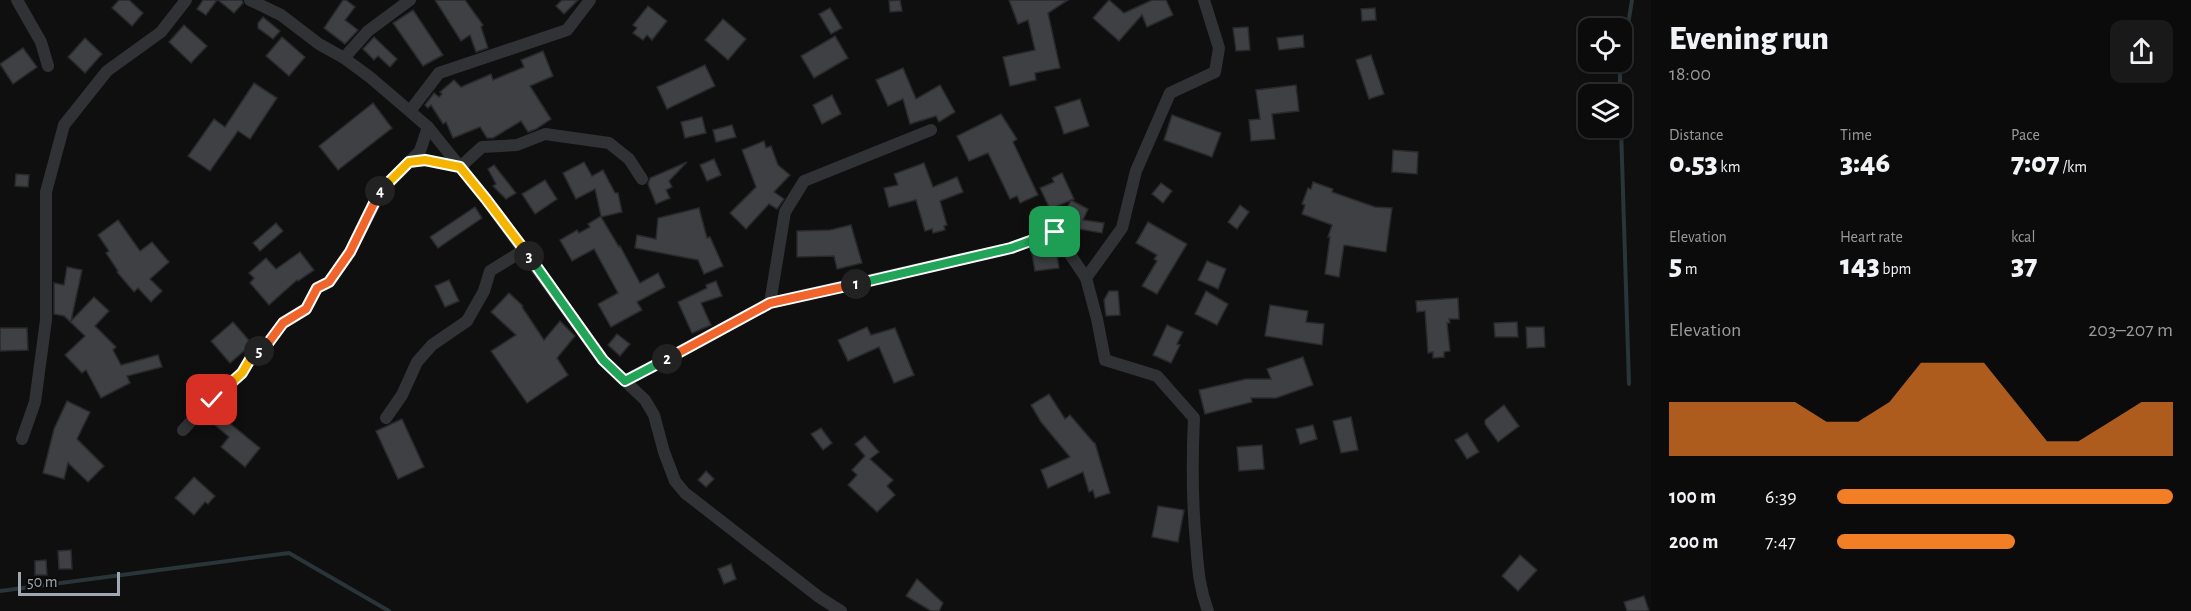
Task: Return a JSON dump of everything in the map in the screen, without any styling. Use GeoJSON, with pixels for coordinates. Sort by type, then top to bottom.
{"type":"FeatureCollection","features":[{"type":"Feature","properties":{"kind":"street"},"geometry":{"type":"LineString","coordinates":[[17,0],[41,42],[48,66]]}},
{"type":"Feature","properties":{"kind":"street"},"geometry":{"type":"LineString","coordinates":[[22,439],[35,402],[46,320],[46,192],[64,125],[107,71],[161,32],[186,0]]}},
{"type":"Feature","properties":{"kind":"street"},"geometry":{"type":"LineString","coordinates":[[250,0],[280,15],[319,44],[344,58],[428,127],[524,250],[603,360],[645,400],[654,415],[675,481],[685,492],[819,597],[841,611]]}},
{"type":"Feature","properties":{"kind":"street"},"geometry":{"type":"LineString","coordinates":[[344,58],[368,31],[410,0]]}},
{"type":"Feature","properties":{"kind":"street"},"geometry":{"type":"LineString","coordinates":[[410,111],[439,73],[567,30],[590,0]]}},
{"type":"Feature","properties":{"kind":"street"},"geometry":{"type":"LineString","coordinates":[[1086,278],[1122,228],[1136,171],[1170,93],[1215,72],[1219,48],[1204,0]]}},
{"type":"Feature","properties":{"kind":"street"},"geometry":{"type":"LineString","coordinates":[[183,430],[242,373],[252,356],[266,346],[283,323],[306,309],[317,288],[329,282],[350,252],[381,191],[420,151],[428,127]]}},
{"type":"Feature","properties":{"kind":"street"},"geometry":{"type":"LineString","coordinates":[[770,303],[785,213],[804,181],[931,130]]}},
{"type":"Feature","properties":{"kind":"street"},"geometry":{"type":"LineString","coordinates":[[460,167],[482,147],[518,145],[545,134],[609,143],[629,159],[642,179]]}},
{"type":"Feature","properties":{"kind":"street"},"geometry":{"type":"LineString","coordinates":[[409,162],[425,160],[460,167]]}},
{"type":"Feature","properties":{"kind":"street"},"geometry":{"type":"LineString","coordinates":[[625,381],[770,303],[1011,248],[1055,232],[1086,278],[1105,360],[1157,376],[1194,418],[1191,481],[1200,590],[1208,611]]}},
{"type":"Feature","properties":{"kind":"street"},"geometry":{"type":"LineString","coordinates":[[386,418],[402,395],[417,362],[432,345],[467,321],[484,291],[490,272],[524,250]]}},
{"type":"Feature","properties":{"kind":"building"},"geometry":{"type":"Polygon","coordinates":[[[119,0],[129,0],[143,13],[132,26],[112,8],[119,0]]]}},
{"type":"Feature","properties":{"kind":"building"},"geometry":{"type":"Polygon","coordinates":[[[203,0],[217,0],[206,15],[197,9],[203,0]]]}},
{"type":"Feature","properties":{"kind":"building"},"geometry":{"type":"Polygon","coordinates":[[[218,0],[242,0],[243,3],[234,13],[218,0]]]}},
{"type":"Feature","properties":{"kind":"building"},"geometry":{"type":"Polygon","coordinates":[[[343,0],[355,7],[345,20],[358,30],[345,44],[324,28],[343,0]]]}},
{"type":"Feature","properties":{"kind":"building"},"geometry":{"type":"Polygon","coordinates":[[[435,0],[465,0],[483,25],[481,27],[488,48],[476,52],[470,35],[461,41],[435,0]]]}},
{"type":"Feature","properties":{"kind":"building"},"geometry":{"type":"Polygon","coordinates":[[[562,0],[578,0],[564,14],[556,6],[562,0]]]}},
{"type":"Feature","properties":{"kind":"building"},"geometry":{"type":"Polygon","coordinates":[[[900,0],[902,11],[890,12],[889,1],[900,0]]]}},
{"type":"Feature","properties":{"kind":"building"},"geometry":{"type":"Polygon","coordinates":[[[1009,0],[1068,0],[1048,13],[1060,68],[1035,73],[1036,80],[1010,86],[1003,57],[1035,50],[1028,20],[1018,24],[1009,0]]]}},
{"type":"Feature","properties":{"kind":"building"},"geometry":{"type":"Polygon","coordinates":[[[1109,0],[1124,13],[1152,0],[1166,0],[1173,15],[1147,27],[1142,15],[1119,41],[1093,18],[1109,0]]]}},
{"type":"Feature","properties":{"kind":"building"},"geometry":{"type":"Polygon","coordinates":[[[648,6],[667,21],[652,40],[647,35],[643,40],[633,33],[637,28],[633,25],[648,6]]]}},
{"type":"Feature","properties":{"kind":"building"},"geometry":{"type":"Polygon","coordinates":[[[830,8],[842,28],[831,34],[819,14],[830,8]]]}},
{"type":"Feature","properties":{"kind":"building"},"geometry":{"type":"Polygon","coordinates":[[[1375,8],[1376,20],[1362,21],[1361,9],[1375,8]]]}},
{"type":"Feature","properties":{"kind":"building"},"geometry":{"type":"Polygon","coordinates":[[[413,10],[443,55],[423,66],[393,23],[413,10]]]}},
{"type":"Feature","properties":{"kind":"building"},"geometry":{"type":"Polygon","coordinates":[[[263,17],[280,31],[273,39],[258,28],[258,23],[263,17]]]}},
{"type":"Feature","properties":{"kind":"building"},"geometry":{"type":"Polygon","coordinates":[[[723,19],[746,39],[728,60],[705,40],[723,19]]]}},
{"type":"Feature","properties":{"kind":"building"},"geometry":{"type":"Polygon","coordinates":[[[184,25],[207,46],[191,63],[169,42],[184,25]]]}},
{"type":"Feature","properties":{"kind":"building"},"geometry":{"type":"Polygon","coordinates":[[[1248,27],[1250,50],[1236,51],[1233,28],[1248,27]]]}},
{"type":"Feature","properties":{"kind":"building"},"geometry":{"type":"Polygon","coordinates":[[[1303,35],[1304,47],[1279,50],[1277,38],[1303,35]]]}},
{"type":"Feature","properties":{"kind":"building"},"geometry":{"type":"Polygon","coordinates":[[[835,36],[848,58],[814,78],[801,56],[835,36]]]}},
{"type":"Feature","properties":{"kind":"building"},"geometry":{"type":"Polygon","coordinates":[[[282,37],[305,57],[289,76],[266,56],[282,37]]]}},
{"type":"Feature","properties":{"kind":"building"},"geometry":{"type":"Polygon","coordinates":[[[374,37],[397,59],[390,67],[378,56],[374,60],[363,49],[374,37]]]}},
{"type":"Feature","properties":{"kind":"building"},"geometry":{"type":"Polygon","coordinates":[[[85,38],[102,54],[85,73],[68,57],[85,38]]]}},
{"type":"Feature","properties":{"kind":"building"},"geometry":{"type":"Polygon","coordinates":[[[23,48],[37,67],[13,84],[0,64],[23,48]]]}},
{"type":"Feature","properties":{"kind":"building"},"geometry":{"type":"Polygon","coordinates":[[[543,51],[553,76],[530,86],[551,119],[536,129],[528,132],[521,121],[493,138],[487,138],[480,127],[453,138],[446,122],[443,124],[431,105],[428,108],[425,105],[434,93],[439,97],[442,94],[440,92],[454,80],[461,87],[491,74],[493,80],[524,67],[521,60],[543,51]]]}},
{"type":"Feature","properties":{"kind":"building"},"geometry":{"type":"Polygon","coordinates":[[[1371,55],[1384,94],[1369,99],[1356,60],[1371,55]]]}},
{"type":"Feature","properties":{"kind":"building"},"geometry":{"type":"Polygon","coordinates":[[[705,65],[715,86],[667,109],[657,87],[705,65]]]}},
{"type":"Feature","properties":{"kind":"building"},"geometry":{"type":"Polygon","coordinates":[[[903,68],[916,99],[940,85],[955,112],[939,122],[936,116],[910,124],[903,99],[888,106],[876,80],[903,68]]]}},
{"type":"Feature","properties":{"kind":"building"},"geometry":{"type":"Polygon","coordinates":[[[254,83],[277,98],[250,139],[238,131],[210,171],[188,156],[214,119],[225,127],[254,83]]]}},
{"type":"Feature","properties":{"kind":"building"},"geometry":{"type":"Polygon","coordinates":[[[1296,85],[1299,111],[1272,114],[1275,139],[1251,141],[1249,120],[1260,119],[1256,90],[1296,85]]]}},
{"type":"Feature","properties":{"kind":"building"},"geometry":{"type":"Polygon","coordinates":[[[832,95],[841,114],[822,124],[813,105],[832,95]]]}},
{"type":"Feature","properties":{"kind":"building"},"geometry":{"type":"Polygon","coordinates":[[[1080,99],[1089,126],[1064,134],[1055,107],[1080,99]]]}},
{"type":"Feature","properties":{"kind":"building"},"geometry":{"type":"Polygon","coordinates":[[[373,103],[392,128],[338,170],[319,146],[373,103]]]}},
{"type":"Feature","properties":{"kind":"building"},"geometry":{"type":"Polygon","coordinates":[[[1001,114],[1017,139],[1013,142],[1038,195],[1020,203],[1017,196],[1010,199],[988,153],[969,161],[957,136],[1001,114]]]}},
{"type":"Feature","properties":{"kind":"building"},"geometry":{"type":"Polygon","coordinates":[[[1172,115],[1221,133],[1212,157],[1164,140],[1172,115]]]}},
{"type":"Feature","properties":{"kind":"building"},"geometry":{"type":"Polygon","coordinates":[[[702,117],[706,133],[685,138],[681,122],[702,117]]]}},
{"type":"Feature","properties":{"kind":"building"},"geometry":{"type":"Polygon","coordinates":[[[732,125],[736,137],[716,142],[713,130],[732,125]]]}},
{"type":"Feature","properties":{"kind":"building"},"geometry":{"type":"Polygon","coordinates":[[[764,141],[766,148],[771,146],[778,165],[790,175],[774,192],[784,199],[777,209],[769,204],[746,229],[730,213],[756,187],[742,150],[764,141]]]}},
{"type":"Feature","properties":{"kind":"building"},"geometry":{"type":"Polygon","coordinates":[[[1393,150],[1418,152],[1417,174],[1392,172],[1393,150]]]}},
{"type":"Feature","properties":{"kind":"building"},"geometry":{"type":"Polygon","coordinates":[[[714,159],[721,175],[707,181],[700,165],[714,159]]]}},
{"type":"Feature","properties":{"kind":"building"},"geometry":{"type":"Polygon","coordinates":[[[584,162],[592,176],[603,170],[615,193],[618,193],[622,212],[601,217],[640,283],[658,273],[665,287],[637,302],[642,310],[611,327],[598,304],[618,293],[594,249],[572,261],[560,240],[577,230],[579,233],[590,227],[588,224],[601,216],[595,189],[576,199],[563,173],[584,162]]]}},
{"type":"Feature","properties":{"kind":"building"},"geometry":{"type":"Polygon","coordinates":[[[687,162],[669,181],[672,187],[666,190],[670,198],[656,204],[648,184],[650,178],[687,162]]]}},
{"type":"Feature","properties":{"kind":"building"},"geometry":{"type":"Polygon","coordinates":[[[924,163],[933,187],[957,177],[963,192],[940,201],[947,225],[944,226],[945,230],[933,233],[932,229],[925,231],[916,200],[889,207],[884,188],[898,185],[894,174],[924,163]]]}},
{"type":"Feature","properties":{"kind":"building"},"geometry":{"type":"Polygon","coordinates":[[[494,165],[516,193],[506,199],[493,186],[496,184],[488,169],[494,165]]]}},
{"type":"Feature","properties":{"kind":"building"},"geometry":{"type":"Polygon","coordinates":[[[1062,173],[1074,199],[1050,209],[1040,188],[1054,182],[1052,178],[1062,173]]]}},
{"type":"Feature","properties":{"kind":"building"},"geometry":{"type":"Polygon","coordinates":[[[16,174],[29,175],[28,187],[15,186],[16,174]]]}},
{"type":"Feature","properties":{"kind":"building"},"geometry":{"type":"Polygon","coordinates":[[[545,180],[557,199],[535,214],[522,194],[545,180]]]}},
{"type":"Feature","properties":{"kind":"building"},"geometry":{"type":"Polygon","coordinates":[[[1313,182],[1333,189],[1332,192],[1375,207],[1392,208],[1386,252],[1344,245],[1339,277],[1325,274],[1330,237],[1328,237],[1332,225],[1302,214],[1305,205],[1302,204],[1313,182]]]}},
{"type":"Feature","properties":{"kind":"building"},"geometry":{"type":"Polygon","coordinates":[[[1161,183],[1172,191],[1163,203],[1152,194],[1161,183]]]}},
{"type":"Feature","properties":{"kind":"building"},"geometry":{"type":"Polygon","coordinates":[[[1071,200],[1088,209],[1083,220],[1104,223],[1102,233],[1079,229],[1076,235],[1059,225],[1071,200]]]}},
{"type":"Feature","properties":{"kind":"building"},"geometry":{"type":"Polygon","coordinates":[[[1240,205],[1249,212],[1237,229],[1228,222],[1240,205]]]}},
{"type":"Feature","properties":{"kind":"building"},"geometry":{"type":"Polygon","coordinates":[[[475,207],[482,218],[438,248],[430,237],[475,207]]]}},
{"type":"Feature","properties":{"kind":"building"},"geometry":{"type":"Polygon","coordinates":[[[699,208],[707,238],[710,237],[723,266],[704,274],[698,260],[635,248],[637,235],[656,239],[658,218],[699,208]]]}},
{"type":"Feature","properties":{"kind":"building"},"geometry":{"type":"Polygon","coordinates":[[[118,220],[140,251],[152,242],[169,262],[150,279],[162,291],[151,302],[138,288],[134,292],[117,272],[106,253],[109,251],[98,235],[118,220]]]}},
{"type":"Feature","properties":{"kind":"building"},"geometry":{"type":"Polygon","coordinates":[[[1148,222],[1187,244],[1157,294],[1142,286],[1157,261],[1154,259],[1157,255],[1136,243],[1148,222]]]}},
{"type":"Feature","properties":{"kind":"building"},"geometry":{"type":"Polygon","coordinates":[[[276,223],[283,231],[260,251],[253,243],[276,223]]]}},
{"type":"Feature","properties":{"kind":"building"},"geometry":{"type":"Polygon","coordinates":[[[851,225],[862,263],[837,269],[834,256],[797,257],[797,231],[830,230],[851,225]]]}},
{"type":"Feature","properties":{"kind":"building"},"geometry":{"type":"Polygon","coordinates":[[[1052,243],[1056,248],[1059,268],[1035,271],[1031,249],[1052,243]]]}},
{"type":"Feature","properties":{"kind":"building"},"geometry":{"type":"Polygon","coordinates":[[[300,252],[314,270],[297,280],[269,305],[250,283],[254,278],[249,273],[266,258],[276,269],[300,252]]]}},
{"type":"Feature","properties":{"kind":"building"},"geometry":{"type":"Polygon","coordinates":[[[1207,261],[1226,269],[1218,289],[1198,280],[1207,261]]]}},
{"type":"Feature","properties":{"kind":"building"},"geometry":{"type":"Polygon","coordinates":[[[67,267],[82,270],[71,321],[94,297],[109,311],[95,326],[116,347],[113,350],[121,365],[158,355],[162,367],[127,376],[130,383],[101,398],[86,370],[82,373],[65,355],[85,336],[64,316],[54,314],[54,283],[64,285],[67,267]]]}},
{"type":"Feature","properties":{"kind":"building"},"geometry":{"type":"Polygon","coordinates":[[[449,280],[459,301],[445,307],[435,286],[449,280]]]}},
{"type":"Feature","properties":{"kind":"building"},"geometry":{"type":"Polygon","coordinates":[[[716,281],[722,296],[701,303],[711,325],[692,333],[678,302],[716,281]]]}},
{"type":"Feature","properties":{"kind":"building"},"geometry":{"type":"Polygon","coordinates":[[[1109,291],[1118,291],[1120,315],[1106,316],[1104,300],[1109,291]]]}},
{"type":"Feature","properties":{"kind":"building"},"geometry":{"type":"Polygon","coordinates":[[[1206,291],[1228,304],[1217,325],[1195,314],[1206,291]]]}},
{"type":"Feature","properties":{"kind":"building"},"geometry":{"type":"Polygon","coordinates":[[[509,293],[523,306],[544,340],[560,321],[575,336],[557,358],[568,375],[527,403],[491,351],[516,335],[491,312],[509,293]]]}},
{"type":"Feature","properties":{"kind":"building"},"geometry":{"type":"Polygon","coordinates":[[[1458,298],[1459,319],[1449,319],[1450,323],[1447,323],[1450,351],[1444,352],[1444,357],[1433,358],[1433,352],[1428,353],[1425,311],[1417,312],[1416,301],[1458,298]]]}},
{"type":"Feature","properties":{"kind":"building"},"geometry":{"type":"Polygon","coordinates":[[[1270,305],[1308,311],[1306,322],[1324,324],[1322,345],[1265,336],[1270,305]]]}},
{"type":"Feature","properties":{"kind":"building"},"geometry":{"type":"Polygon","coordinates":[[[233,322],[252,344],[230,363],[211,341],[233,322]]]}},
{"type":"Feature","properties":{"kind":"building"},"geometry":{"type":"Polygon","coordinates":[[[1517,322],[1518,337],[1495,337],[1494,323],[1517,322]]]}},
{"type":"Feature","properties":{"kind":"building"},"geometry":{"type":"Polygon","coordinates":[[[1167,325],[1183,332],[1177,344],[1180,345],[1171,363],[1153,355],[1167,325]]]}},
{"type":"Feature","properties":{"kind":"building"},"geometry":{"type":"Polygon","coordinates":[[[867,327],[871,335],[895,328],[914,375],[894,383],[879,347],[848,361],[838,340],[867,327]]]}},
{"type":"Feature","properties":{"kind":"building"},"geometry":{"type":"Polygon","coordinates":[[[1526,327],[1544,327],[1545,347],[1527,348],[1526,327]]]}},
{"type":"Feature","properties":{"kind":"building"},"geometry":{"type":"Polygon","coordinates":[[[0,328],[27,328],[28,350],[0,351],[0,328]]]}},
{"type":"Feature","properties":{"kind":"building"},"geometry":{"type":"Polygon","coordinates":[[[617,334],[630,344],[620,356],[608,345],[617,334]]]}},
{"type":"Feature","properties":{"kind":"building"},"geometry":{"type":"Polygon","coordinates":[[[1303,357],[1313,385],[1276,398],[1251,398],[1252,402],[1205,414],[1199,390],[1246,379],[1271,379],[1267,369],[1303,357]]]}},
{"type":"Feature","properties":{"kind":"building"},"geometry":{"type":"Polygon","coordinates":[[[1049,394],[1065,419],[1070,415],[1095,443],[1110,493],[1095,498],[1093,490],[1089,492],[1083,472],[1048,488],[1041,470],[1070,457],[1041,422],[1031,405],[1049,394]]]}},
{"type":"Feature","properties":{"kind":"building"},"geometry":{"type":"Polygon","coordinates":[[[67,401],[90,412],[77,439],[104,466],[88,482],[68,463],[64,479],[43,473],[54,429],[67,401]]]}},
{"type":"Feature","properties":{"kind":"building"},"geometry":{"type":"Polygon","coordinates":[[[1504,405],[1519,426],[1498,442],[1485,424],[1485,420],[1504,405]]]}},
{"type":"Feature","properties":{"kind":"building"},"geometry":{"type":"Polygon","coordinates":[[[216,412],[260,448],[245,467],[221,447],[229,437],[209,420],[216,412]]]}},
{"type":"Feature","properties":{"kind":"building"},"geometry":{"type":"Polygon","coordinates":[[[1351,417],[1358,450],[1341,453],[1333,421],[1351,417]]]}},
{"type":"Feature","properties":{"kind":"building"},"geometry":{"type":"Polygon","coordinates":[[[402,419],[424,467],[398,479],[376,431],[402,419]]]}},
{"type":"Feature","properties":{"kind":"building"},"geometry":{"type":"Polygon","coordinates":[[[1313,425],[1317,439],[1300,444],[1296,429],[1313,425]]]}},
{"type":"Feature","properties":{"kind":"building"},"geometry":{"type":"Polygon","coordinates":[[[821,428],[832,443],[823,450],[811,434],[821,428]]]}},
{"type":"Feature","properties":{"kind":"building"},"geometry":{"type":"Polygon","coordinates":[[[1467,433],[1479,452],[1467,459],[1455,440],[1467,433]]]}},
{"type":"Feature","properties":{"kind":"building"},"geometry":{"type":"Polygon","coordinates":[[[865,436],[879,452],[870,459],[893,480],[887,486],[895,495],[877,512],[848,485],[857,475],[852,470],[865,456],[855,444],[865,436]]]}},
{"type":"Feature","properties":{"kind":"building"},"geometry":{"type":"Polygon","coordinates":[[[1262,445],[1264,469],[1239,471],[1237,447],[1262,445]]]}},
{"type":"Feature","properties":{"kind":"building"},"geometry":{"type":"Polygon","coordinates":[[[706,471],[714,479],[706,487],[698,480],[706,471]]]}},
{"type":"Feature","properties":{"kind":"building"},"geometry":{"type":"Polygon","coordinates":[[[194,477],[215,496],[208,504],[205,502],[194,515],[175,498],[194,477]]]}},
{"type":"Feature","properties":{"kind":"building"},"geometry":{"type":"Polygon","coordinates":[[[1158,506],[1184,510],[1178,542],[1152,537],[1158,506]]]}},
{"type":"Feature","properties":{"kind":"building"},"geometry":{"type":"Polygon","coordinates":[[[71,550],[72,569],[59,569],[58,551],[71,550]]]}},
{"type":"Feature","properties":{"kind":"building"},"geometry":{"type":"Polygon","coordinates":[[[1520,555],[1537,570],[1518,591],[1502,576],[1520,555]]]}},
{"type":"Feature","properties":{"kind":"building"},"geometry":{"type":"Polygon","coordinates":[[[46,560],[47,575],[35,575],[35,561],[46,560]]]}},
{"type":"Feature","properties":{"kind":"building"},"geometry":{"type":"Polygon","coordinates":[[[731,564],[736,579],[724,584],[718,569],[731,564]]]}},
{"type":"Feature","properties":{"kind":"building"},"geometry":{"type":"Polygon","coordinates":[[[917,579],[943,603],[939,611],[931,611],[906,596],[917,579]]]}},
{"type":"Feature","properties":{"kind":"building"},"geometry":{"type":"Polygon","coordinates":[[[1644,596],[1649,611],[1627,611],[1624,602],[1644,596]]]}},
{"type":"Feature","properties":{"kind":"waterway"},"geometry":{"type":"LineString","coordinates":[[1620,84],[1632,0]]}},
{"type":"Feature","properties":{"kind":"waterway"},"geometry":{"type":"LineString","coordinates":[[1621,138],[1629,384]]}},
{"type":"Feature","properties":{"kind":"waterway"},"geometry":{"type":"LineString","coordinates":[[0,591],[289,553],[389,611]]}},
{"type":"Feature","properties":{"kind":"route"},"geometry":{"type":"LineString","coordinates":[[212,400],[242,373],[252,356],[266,346],[283,323],[306,309],[317,288],[329,282],[350,252],[381,191],[409,162],[425,160],[460,167],[524,250],[603,360],[625,381],[770,303],[1011,248],[1055,232]]}}]}
